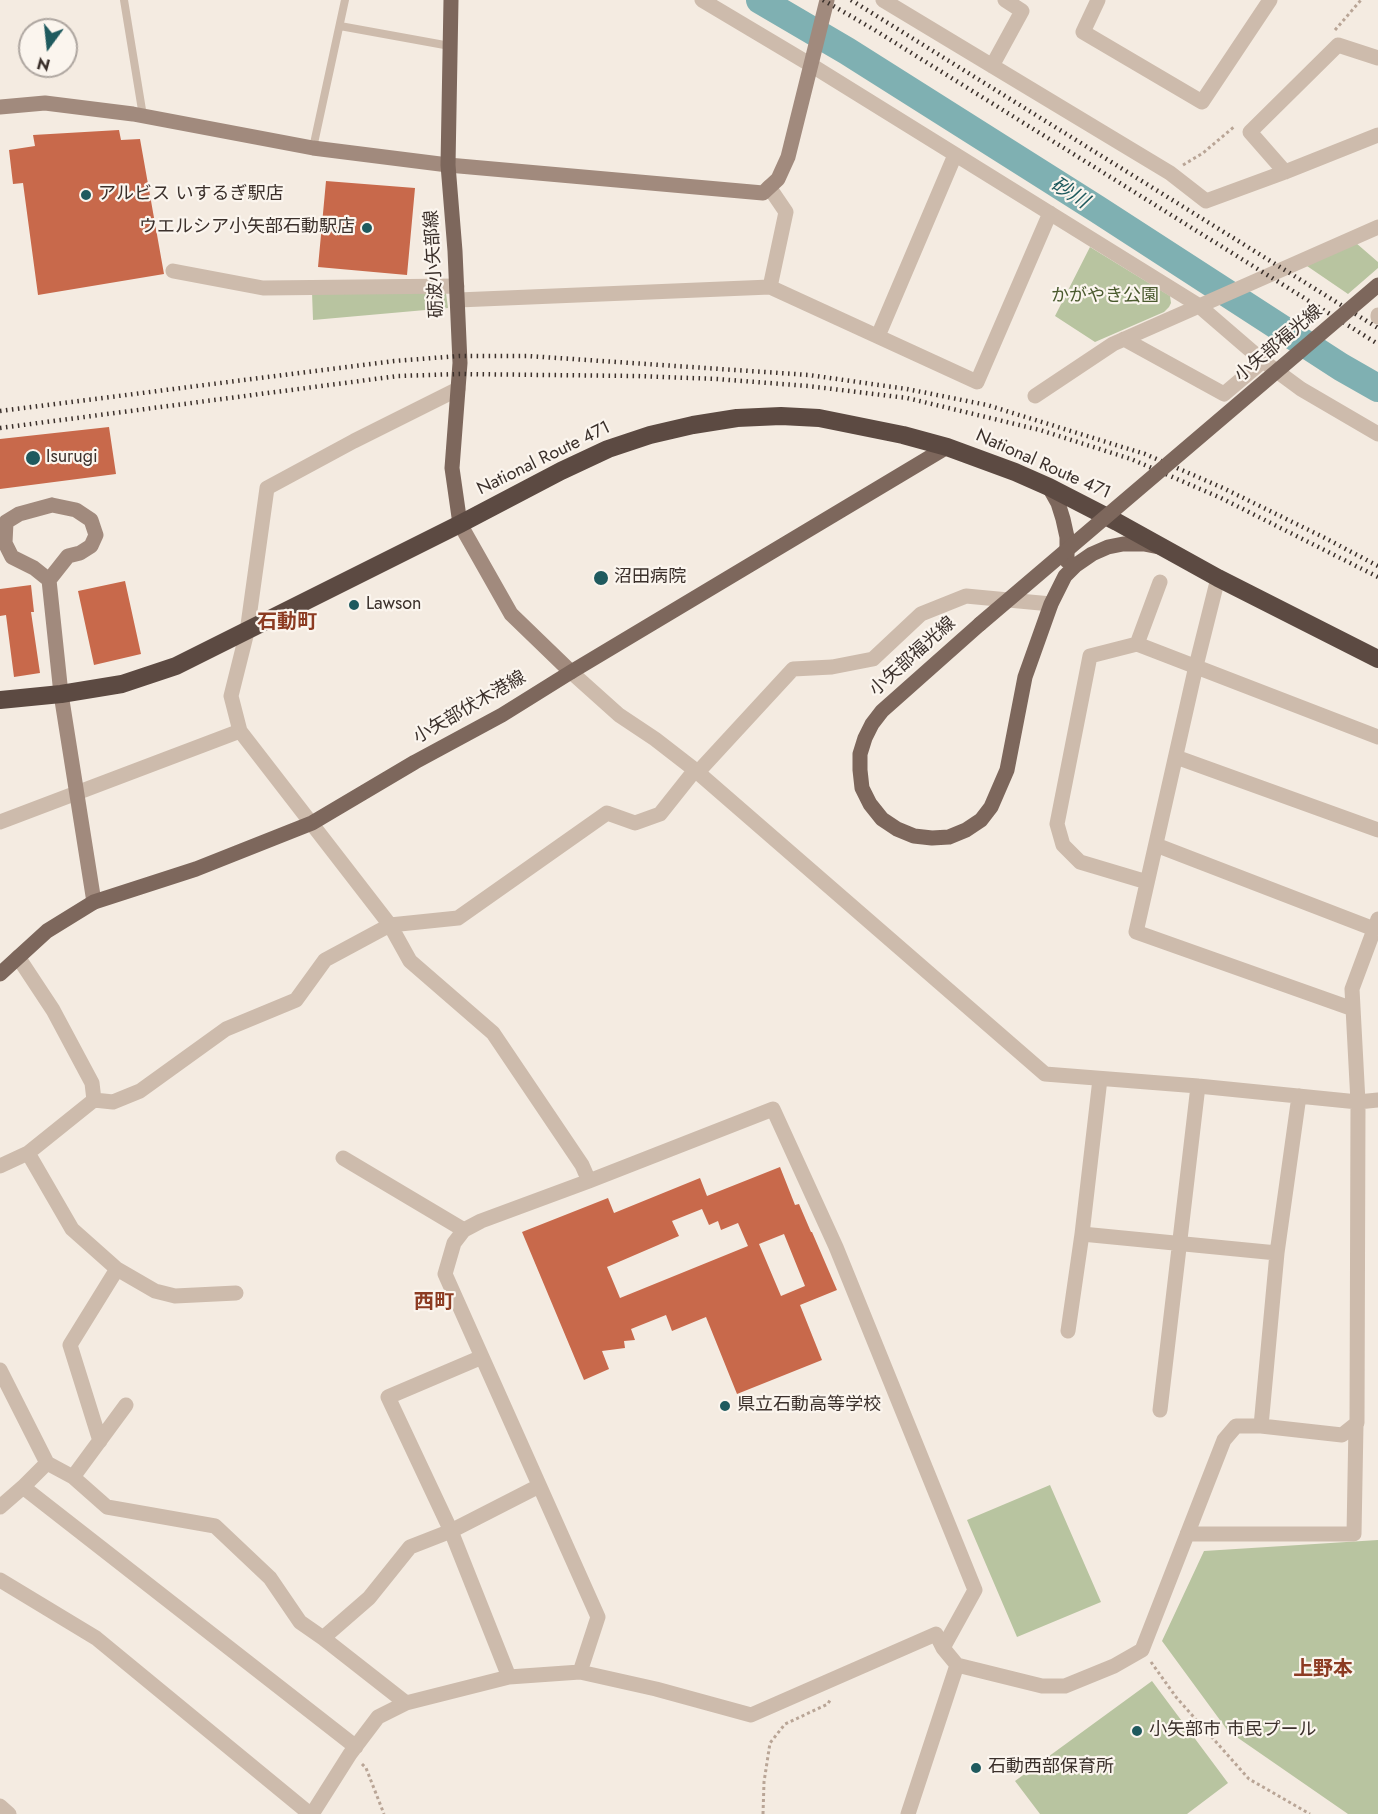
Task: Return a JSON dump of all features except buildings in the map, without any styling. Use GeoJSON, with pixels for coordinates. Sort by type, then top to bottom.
{"type":"FeatureCollection","features":[{"type":"Feature","properties":{"kind":"highway","name":"National Route 471"},"geometry":{"type":"LineString","coordinates":[[0,700],[61,694],[122,684],[176,666],[561,471],[608,450],[650,435],[693,425],[748,417],[781,416],[819,418],[861,425],[981,458],[1049,487],[1218,578],[1378,659]]}},
{"type":"Feature","properties":{"kind":"main road","name":"砺波小矢部線"},"geometry":{"type":"LineString","coordinates":[[451,0],[448,165],[460,363],[452,468],[460,524]]}},
{"type":"Feature","properties":{"kind":"main road","name":"小矢部福光線"},"geometry":{"type":"LineString","coordinates":[[1049,487],[1058,502],[1066,537],[1068,557],[1065,576],[1031,658],[1025,677],[1007,770],[991,807],[981,820],[949,837],[914,836],[897,829],[882,819],[870,804],[862,788],[860,770],[865,738],[882,711],[980,624],[1378,285]]}},
{"type":"Feature","properties":{"kind":"main road","name":"小矢部伏木港線"},"geometry":{"type":"LineString","coordinates":[[0,974],[46,930],[94,902],[196,869],[312,823],[415,762],[502,715],[947,447]]}},
{"type":"Feature","properties":{"kind":"main road","name":"小矢部福光線"},"geometry":{"type":"LineString","coordinates":[[1065,576],[1092,554],[1108,547],[1144,544],[1167,549]]}},
{"type":"Feature","properties":{"kind":"street"},"geometry":{"type":"LineString","coordinates":[[702,0],[1198,305],[1263,361],[1301,389],[1378,434]]}},
{"type":"Feature","properties":{"kind":"street"},"geometry":{"type":"LineString","coordinates":[[0,107],[45,103],[143,116],[313,148],[448,165],[763,192],[778,179],[788,157],[827,0]]}},
{"type":"Feature","properties":{"kind":"street"},"geometry":{"type":"LineString","coordinates":[[883,0],[1170,173],[1206,201],[1378,135]]}},
{"type":"Feature","properties":{"kind":"street"},"geometry":{"type":"LineString","coordinates":[[992,66],[1022,11],[1005,0]]}},
{"type":"Feature","properties":{"kind":"street"},"geometry":{"type":"LineString","coordinates":[[1098,0],[1083,32],[1202,102],[1270,0]]}},
{"type":"Feature","properties":{"kind":"street"},"geometry":{"type":"LineString","coordinates":[[1285,172],[1250,132],[1338,45],[1378,58]]}},
{"type":"Feature","properties":{"kind":"street"},"geometry":{"type":"LineString","coordinates":[[878,336],[955,154]]}},
{"type":"Feature","properties":{"kind":"street"},"geometry":{"type":"LineString","coordinates":[[769,187],[786,212],[770,286]]}},
{"type":"Feature","properties":{"kind":"street"},"geometry":{"type":"LineString","coordinates":[[173,271],[263,288],[457,293],[770,286],[977,382],[1050,213]]}},
{"type":"Feature","properties":{"kind":"street"},"geometry":{"type":"LineString","coordinates":[[1035,396],[1113,344],[1378,226]]}},
{"type":"Feature","properties":{"kind":"street"},"geometry":{"type":"LineString","coordinates":[[1124,339],[1224,394],[1263,361]]}},
{"type":"Feature","properties":{"kind":"street"},"geometry":{"type":"LineString","coordinates":[[458,389],[396,419],[267,488],[247,632],[231,696],[240,731],[390,925],[410,961],[493,1033],[570,1146],[589,1181]]}},
{"type":"Feature","properties":{"kind":"street"},"geometry":{"type":"LineString","coordinates":[[49,580],[34,568],[12,557],[4,543],[6,522],[19,514],[52,505],[76,510],[91,520],[96,535],[91,546],[80,553],[68,556],[49,580],[61,694],[94,902]]}},
{"type":"Feature","properties":{"kind":"street"},"geometry":{"type":"LineString","coordinates":[[460,524],[511,614],[571,672],[619,715],[697,771],[1045,1074],[1358,1102],[1378,1100]]}},
{"type":"Feature","properties":{"kind":"street"},"geometry":{"type":"LineString","coordinates":[[1218,578],[1136,932],[1353,1010]]}},
{"type":"Feature","properties":{"kind":"street"},"geometry":{"type":"LineString","coordinates":[[1137,644],[1160,582]]}},
{"type":"Feature","properties":{"kind":"street"},"geometry":{"type":"LineString","coordinates":[[0,1166],[28,1153],[94,1100],[113,1102],[140,1091],[226,1029],[296,1000],[325,960],[390,925],[458,918],[607,813],[635,823],[660,814],[793,669],[832,667],[873,659],[921,614],[966,596],[1052,603]]}},
{"type":"Feature","properties":{"kind":"street"},"geometry":{"type":"LineString","coordinates":[[1147,882],[1080,862],[1063,845],[1057,824],[1090,656],[1137,644],[1378,737]]}},
{"type":"Feature","properties":{"kind":"street"},"geometry":{"type":"LineString","coordinates":[[0,822],[240,731]]}},
{"type":"Feature","properties":{"kind":"street"},"geometry":{"type":"LineString","coordinates":[[1176,757],[1378,830]]}},
{"type":"Feature","properties":{"kind":"street"},"geometry":{"type":"LineString","coordinates":[[1156,845],[1376,924],[1352,989],[1358,1102],[1354,1534],[1187,1534]]}},
{"type":"Feature","properties":{"kind":"street"},"geometry":{"type":"LineString","coordinates":[[18,957],[53,1010],[92,1083],[94,1100]]}},
{"type":"Feature","properties":{"kind":"street"},"geometry":{"type":"LineString","coordinates":[[1068,1331],[1100,1079]]}},
{"type":"Feature","properties":{"kind":"street"},"geometry":{"type":"LineString","coordinates":[[1160,1410],[1198,1086]]}},
{"type":"Feature","properties":{"kind":"street"},"geometry":{"type":"LineString","coordinates":[[1261,1426],[1277,1253],[1299,1096]]}},
{"type":"Feature","properties":{"kind":"street"},"geometry":{"type":"LineString","coordinates":[[580,1672],[598,1617],[445,1274],[454,1243],[464,1230],[481,1221],[773,1109],[837,1247],[975,1590],[943,1648]]}},
{"type":"Feature","properties":{"kind":"street"},"geometry":{"type":"LineString","coordinates":[[28,1153],[72,1229],[117,1269],[155,1291],[175,1296],[236,1293]]}},
{"type":"Feature","properties":{"kind":"street"},"geometry":{"type":"LineString","coordinates":[[343,1158],[464,1230]]}},
{"type":"Feature","properties":{"kind":"street"},"geometry":{"type":"LineString","coordinates":[[1082,1234],[1277,1253]]}},
{"type":"Feature","properties":{"kind":"street"},"geometry":{"type":"LineString","coordinates":[[100,1441],[70,1345],[117,1269]]}},
{"type":"Feature","properties":{"kind":"street"},"geometry":{"type":"LineString","coordinates":[[482,1357],[388,1397],[451,1531],[509,1677]]}},
{"type":"Feature","properties":{"kind":"street"},"geometry":{"type":"LineString","coordinates":[[0,1370],[47,1463],[73,1477],[107,1507],[215,1526],[270,1578],[300,1622],[406,1703]]}},
{"type":"Feature","properties":{"kind":"street"},"geometry":{"type":"LineString","coordinates":[[73,1477],[126,1405]]}},
{"type":"Feature","properties":{"kind":"street"},"geometry":{"type":"LineString","coordinates":[[0,1580],[96,1638],[311,1814],[353,1750],[378,1717],[406,1703],[509,1677],[580,1672],[656,1689],[751,1716],[936,1634],[943,1648],[957,1665],[1042,1686],[1065,1686],[1114,1666],[1142,1650],[1224,1440],[1236,1426],[1261,1426],[1342,1435],[1356,1424]]}},
{"type":"Feature","properties":{"kind":"street"},"geometry":{"type":"LineString","coordinates":[[0,1507],[47,1463]]}},
{"type":"Feature","properties":{"kind":"street"},"geometry":{"type":"LineString","coordinates":[[323,1638],[369,1598],[410,1547],[451,1531],[539,1486]]}},
{"type":"Feature","properties":{"kind":"street"},"geometry":{"type":"LineString","coordinates":[[23,1487],[353,1750]]}},
{"type":"Feature","properties":{"kind":"street"},"geometry":{"type":"LineString","coordinates":[[909,1814],[957,1665]]}},
{"type":"Feature","properties":{"kind":"street"},"geometry":{"type":"LineString","coordinates":[[0,1806],[9,1814]]}},
{"type":"Feature","properties":{"kind":"lane"},"geometry":{"type":"LineString","coordinates":[[124,0],[143,116]]}},
{"type":"Feature","properties":{"kind":"lane"},"geometry":{"type":"LineString","coordinates":[[313,148],[345,0]]}},
{"type":"Feature","properties":{"kind":"lane"},"geometry":{"type":"LineString","coordinates":[[340,26],[450,46]]}},
{"type":"Feature","properties":{"kind":"path"},"geometry":{"type":"LineString","coordinates":[[1331,34],[1361,0]]}},
{"type":"Feature","properties":{"kind":"path"},"geometry":{"type":"LineString","coordinates":[[1170,173],[1203,153],[1240,123]]}},
{"type":"Feature","properties":{"kind":"path"},"geometry":{"type":"LineString","coordinates":[[1142,1650],[1176,1697],[1249,1779],[1310,1814]]}},
{"type":"Feature","properties":{"kind":"path"},"geometry":{"type":"LineString","coordinates":[[763,1814],[764,1782],[770,1743],[784,1724],[828,1704],[840,1676]]}},
{"type":"Feature","properties":{"kind":"path"},"geometry":{"type":"LineString","coordinates":[[353,1750],[366,1768],[384,1814]]}},
{"type":"Feature","properties":{"kind":"green space"},"geometry":{"type":"Polygon","coordinates":[[[1356,243],[1378,262],[1378,268],[1348,294],[1307,266],[1356,243]]]}},
{"type":"Feature","properties":{"kind":"green space","name":"かがやき公園"},"geometry":{"type":"Polygon","coordinates":[[[1090,247],[1170,296],[1169,307],[1164,312],[1095,342],[1055,316],[1090,247]]]}},
{"type":"Feature","properties":{"kind":"green space"},"geometry":{"type":"Polygon","coordinates":[[[312,292],[446,293],[448,308],[313,320],[312,292]]]}},
{"type":"Feature","properties":{"kind":"green space"},"geometry":{"type":"Polygon","coordinates":[[[1050,1485],[1101,1602],[1017,1637],[967,1520],[1050,1485]]]}},
{"type":"Feature","properties":{"kind":"green space"},"geometry":{"type":"Polygon","coordinates":[[[1378,1540],[1378,1814],[1348,1814],[1228,1731],[1162,1641],[1204,1551],[1378,1540]]]}},
{"type":"Feature","properties":{"kind":"green space","name":"小矢部市 市民プール"},"geometry":{"type":"Polygon","coordinates":[[[1152,1681],[1228,1783],[1187,1814],[1040,1814],[1015,1781],[1152,1681]]]}},
{"type":"Feature","properties":{"kind":"waterway","name":"砂川"},"geometry":{"type":"LineString","coordinates":[[760,0],[847,51],[1341,367],[1378,388]]}},
{"type":"Feature","properties":{"kind":"railway"},"geometry":{"type":"LineString","coordinates":[[823,0],[1378,344]]}},
{"type":"Feature","properties":{"kind":"railway"},"geometry":{"type":"LineString","coordinates":[[851,0],[1378,328]]}},
{"type":"Feature","properties":{"kind":"railway"},"geometry":{"type":"LineString","coordinates":[[0,411],[394,361],[459,356],[528,356],[809,375],[907,389],[987,405],[1145,454],[1223,488],[1378,566]]}},
{"type":"Feature","properties":{"kind":"railway"},"geometry":{"type":"LineString","coordinates":[[0,428],[398,376],[459,374],[636,376],[808,386],[907,398],[1040,430],[1131,459],[1221,498],[1378,577]]}},
{"type":"Feature","properties":{"kind":"place","name":"アルビス いするぎ駅店"},"geometry":{"type":"Point","coordinates":[86,195]}},
{"type":"Feature","properties":{"kind":"place","name":"ウエルシア小矢部石動駅店"},"geometry":{"type":"Point","coordinates":[367,228]}},
{"type":"Feature","properties":{"kind":"place","name":"Isurugi"},"geometry":{"type":"Point","coordinates":[33,458]}},
{"type":"Feature","properties":{"kind":"place","name":"沼田病院"},"geometry":{"type":"Point","coordinates":[601,578]}},
{"type":"Feature","properties":{"kind":"place","name":"Lawson"},"geometry":{"type":"Point","coordinates":[354,605]}},
{"type":"Feature","properties":{"kind":"place","name":"県立石動高等学校"},"geometry":{"type":"Point","coordinates":[725,1406]}},
{"type":"Feature","properties":{"kind":"place","name":"小矢部市 市民プール"},"geometry":{"type":"Point","coordinates":[1137,1731]}},
{"type":"Feature","properties":{"kind":"place","name":"石動西部保育所"},"geometry":{"type":"Point","coordinates":[976,1768]}},
{"type":"Feature","properties":{"kind":"district","name":"石動町"},"geometry":{"type":"Point","coordinates":[287,623]}},
{"type":"Feature","properties":{"kind":"district","name":"西町"},"geometry":{"type":"Point","coordinates":[434,1303]}},
{"type":"Feature","properties":{"kind":"district","name":"上野本"},"geometry":{"type":"Point","coordinates":[1323,1670]}}]}
